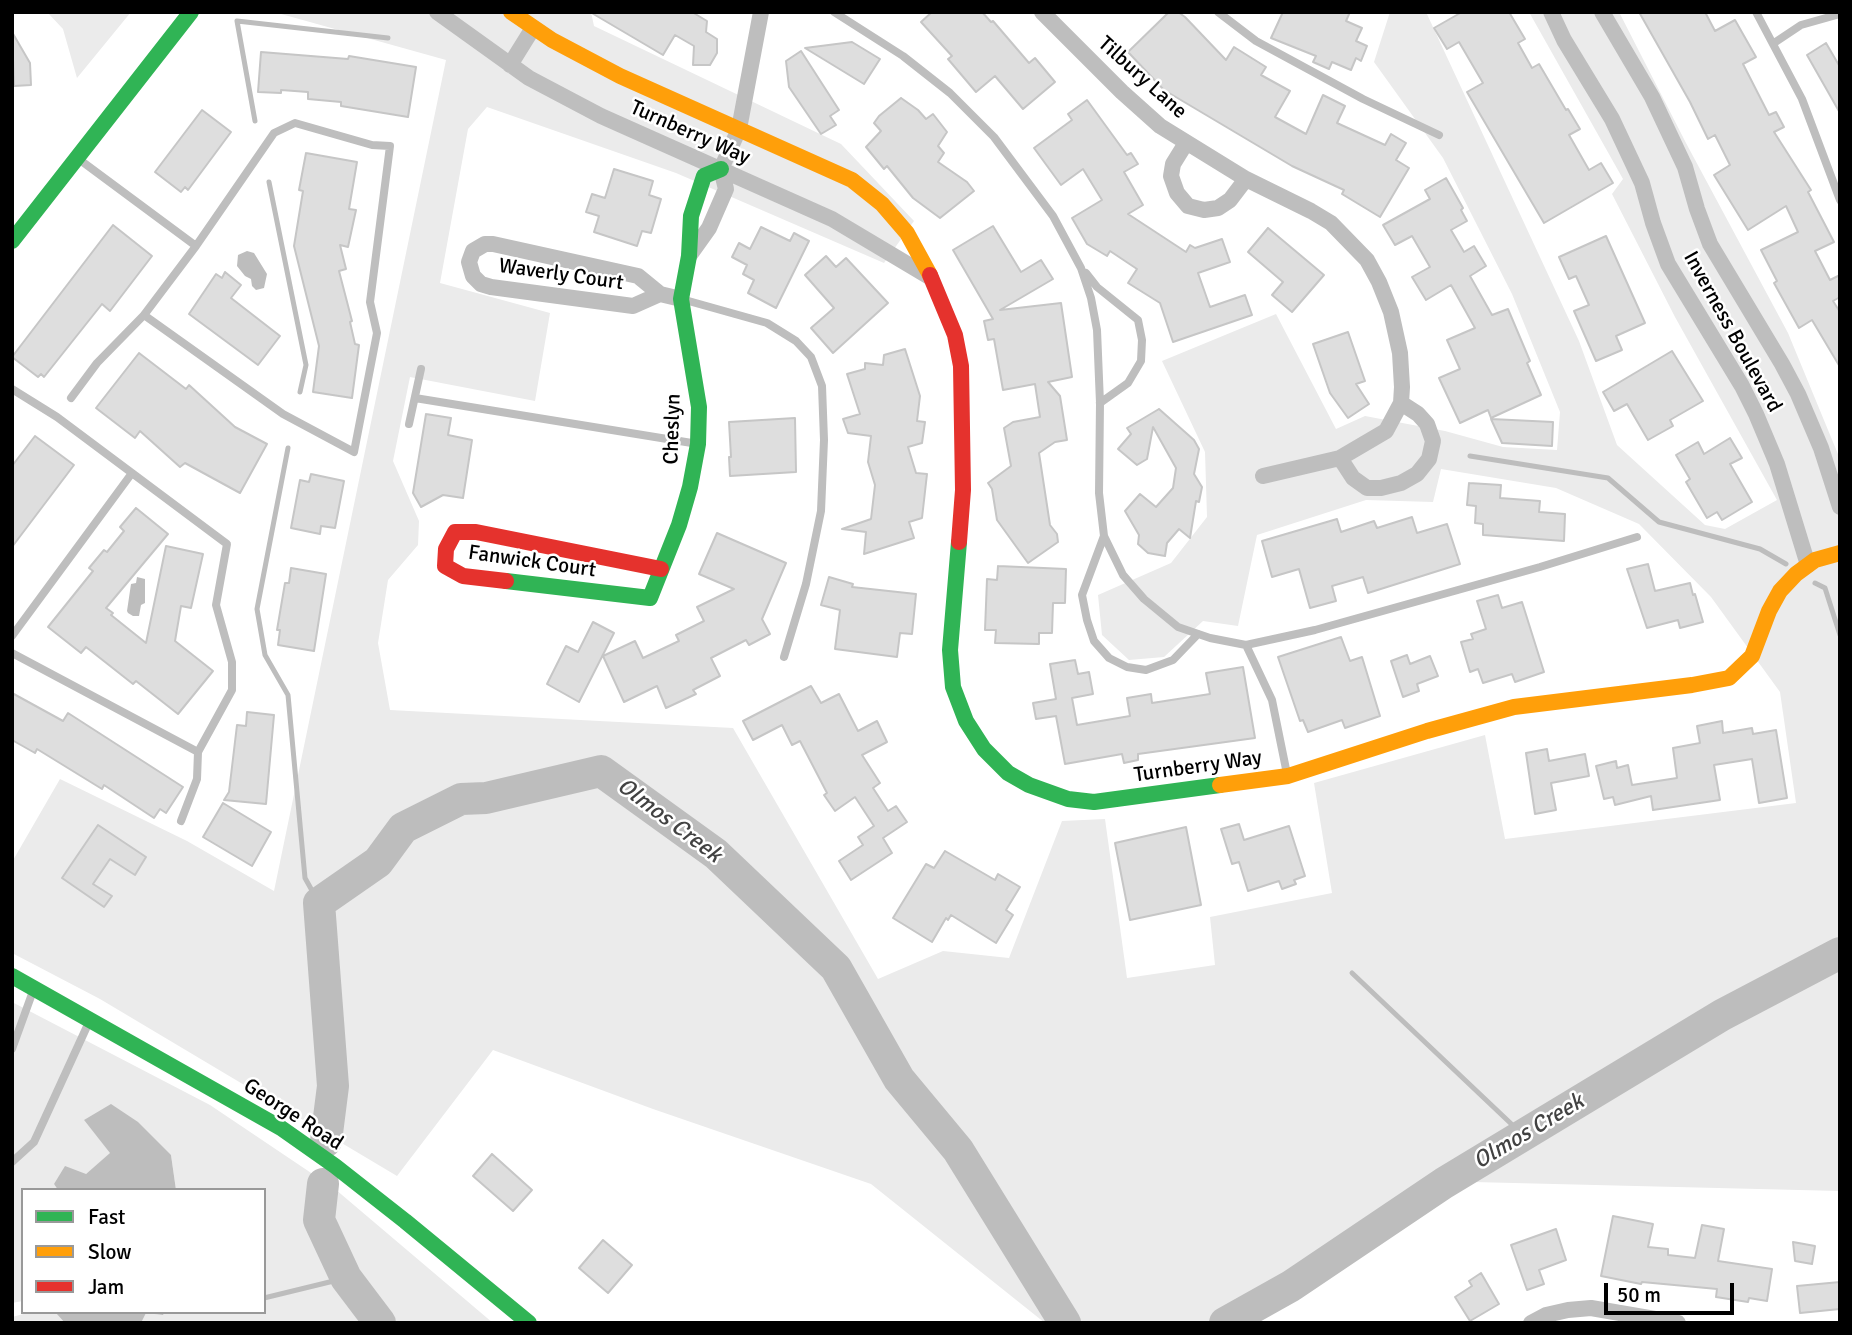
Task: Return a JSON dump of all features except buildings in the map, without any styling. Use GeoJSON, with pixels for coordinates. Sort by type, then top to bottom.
{"type":"FeatureCollection","features":[{"type":"Feature","properties":{"kind":"street"},"geometry":{"type":"LineString","coordinates":[[12,241],[191,12]]}},
{"type":"Feature","properties":{"kind":"street","name":"Turnberry Way"},"geometry":{"type":"LineString","coordinates":[[437,12],[529,78],[601,116],[832,219],[933,280]]}},
{"type":"Feature","properties":{"kind":"street","name":"Turnberry Way"},"geometry":{"type":"LineString","coordinates":[[511,12],[533,28],[620,76],[852,180],[882,205],[907,233],[933,280],[955,335],[961,366],[963,490],[950,650],[953,687],[966,721],[984,749],[1008,773],[1029,785],[1069,799],[1094,802],[1288,776],[1427,731],[1514,708],[1729,678],[1752,656],[1769,611],[1780,591],[1796,573],[1815,560],[1840,553]]}},
{"type":"Feature","properties":{"kind":"street"},"geometry":{"type":"LineString","coordinates":[[721,169],[738,129],[761,12]]}},
{"type":"Feature","properties":{"kind":"street","name":"Tilbury Lane"},"geometry":{"type":"LineString","coordinates":[[1042,12],[1160,126],[1246,179],[1331,223],[1367,260],[1380,282],[1391,312],[1400,352],[1401,403]]}},
{"type":"Feature","properties":{"kind":"street","name":"Inverness Boulevard"},"geometry":{"type":"LineString","coordinates":[[1551,12],[1564,40],[1612,119],[1642,183],[1668,264],[1756,414],[1777,464],[1808,565]]}},
{"type":"Feature","properties":{"kind":"street","name":"Inverness Boulevard"},"geometry":{"type":"LineString","coordinates":[[1602,12],[1653,97],[1685,167],[1710,244],[1798,394],[1821,448],[1840,507]]}},
{"type":"Feature","properties":{"kind":"street"},"geometry":{"type":"LineString","coordinates":[[510,65],[533,28]]}},
{"type":"Feature","properties":{"kind":"street","name":"Tilbury Lane"},"geometry":{"type":"LineString","coordinates":[[1185,143],[1173,164],[1171,176],[1177,193],[1188,206],[1204,210],[1218,208],[1230,200],[1246,179]]}},
{"type":"Feature","properties":{"kind":"street","name":"Cheslyn"},"geometry":{"type":"LineString","coordinates":[[650,598],[679,525],[698,444],[699,407],[681,299],[689,256],[691,216],[704,176],[721,169],[726,189],[709,228],[689,256]]}},
{"type":"Feature","properties":{"kind":"street","name":"Waverly Court"},"geometry":{"type":"LineString","coordinates":[[660,294],[633,306],[491,287],[481,284],[473,276],[469,262],[473,251],[485,244],[493,244],[638,276],[660,294],[681,299]]}},
{"type":"Feature","properties":{"kind":"street"},"geometry":{"type":"LineString","coordinates":[[1263,476],[1340,458],[1386,431],[1401,403],[1418,414],[1427,425],[1433,441],[1429,460],[1417,474],[1401,483],[1381,488],[1367,488],[1353,478],[1340,458]]}},
{"type":"Feature","properties":{"kind":"street","name":"Fanwick Court"},"geometry":{"type":"LineString","coordinates":[[650,598],[463,576],[445,566],[446,549],[455,532],[477,532],[661,569]]}},
{"type":"Feature","properties":{"kind":"street","name":"George Road"},"geometry":{"type":"LineString","coordinates":[[12,976],[281,1128],[405,1221],[529,1323]]}},
{"type":"Feature","properties":{"kind":"street"},"geometry":{"type":"LineString","coordinates":[[1531,1323],[1546,1315],[1591,1308],[1678,1323]]}},
{"type":"Feature","properties":{"kind":"lane"},"geometry":{"type":"LineString","coordinates":[[834,12],[903,56],[950,93],[994,137],[1053,216],[1082,268],[1097,287],[1138,320],[1142,340],[1141,361],[1128,383],[1100,403]]}},
{"type":"Feature","properties":{"kind":"lane"},"geometry":{"type":"LineString","coordinates":[[1218,12],[1256,41],[1363,99],[1439,135]]}},
{"type":"Feature","properties":{"kind":"lane"},"geometry":{"type":"LineString","coordinates":[[1756,12],[1802,99],[1840,200]]}},
{"type":"Feature","properties":{"kind":"lane"},"geometry":{"type":"LineString","coordinates":[[1774,43],[1801,26],[1840,14]]}},
{"type":"Feature","properties":{"kind":"lane"},"geometry":{"type":"LineString","coordinates":[[71,398],[97,363],[144,315],[196,246],[274,133],[295,123],[372,145],[390,146],[370,302],[377,333],[354,452],[283,414],[144,315]]}},
{"type":"Feature","properties":{"kind":"lane"},"geometry":{"type":"LineString","coordinates":[[77,158],[196,246]]}},
{"type":"Feature","properties":{"kind":"lane"},"geometry":{"type":"LineString","coordinates":[[1082,268],[1097,330],[1099,492],[1104,536],[1124,575],[1144,599],[1178,626],[1198,634],[1246,645],[1315,630],[1541,567],[1637,537]]}},
{"type":"Feature","properties":{"kind":"lane"},"geometry":{"type":"LineString","coordinates":[[681,299],[767,323],[796,341],[811,358],[822,386],[824,440],[821,510],[806,584],[784,657]]}},
{"type":"Feature","properties":{"kind":"lane"},"geometry":{"type":"LineString","coordinates":[[409,424],[421,369]]}},
{"type":"Feature","properties":{"kind":"lane"},"geometry":{"type":"LineString","coordinates":[[12,389],[57,418],[227,544],[216,606],[232,662],[232,690],[198,752],[197,779],[181,821]]}},
{"type":"Feature","properties":{"kind":"lane"},"geometry":{"type":"LineString","coordinates":[[415,398],[698,444]]}},
{"type":"Feature","properties":{"kind":"lane"},"geometry":{"type":"LineString","coordinates":[[12,636],[132,473]]}},
{"type":"Feature","properties":{"kind":"lane"},"geometry":{"type":"LineString","coordinates":[[1104,536],[1082,595],[1094,641],[1109,658],[1127,667],[1146,670],[1173,660],[1198,634]]}},
{"type":"Feature","properties":{"kind":"lane"},"geometry":{"type":"LineString","coordinates":[[1246,645],[1272,700],[1288,776]]}},
{"type":"Feature","properties":{"kind":"lane"},"geometry":{"type":"LineString","coordinates":[[12,653],[198,752]]}},
{"type":"Feature","properties":{"kind":"lane"},"geometry":{"type":"LineString","coordinates":[[12,1049],[34,988]]}},
{"type":"Feature","properties":{"kind":"lane"},"geometry":{"type":"LineString","coordinates":[[12,1162],[34,1142],[90,1019]]}},
{"type":"Feature","properties":{"kind":"shaded area"},"geometry":{"type":"Polygon","coordinates":[[[47,12],[131,12],[77,78],[63,29],[47,12]]]}},
{"type":"Feature","properties":{"kind":"shaded area"},"geometry":{"type":"Polygon","coordinates":[[[274,12],[591,12],[594,26],[841,144],[914,221],[884,263],[676,173],[487,107],[468,129],[440,283],[550,313],[535,401],[410,377],[393,461],[419,521],[418,545],[388,580],[378,643],[390,710],[733,728],[878,979],[943,951],[1009,958],[1062,821],[1105,819],[1127,978],[1215,965],[1210,917],[1332,893],[1314,783],[1485,735],[1505,839],[1796,803],[1780,692],[1711,597],[1639,524],[1556,488],[1441,469],[1433,502],[1366,500],[1257,535],[1238,626],[1203,621],[1164,657],[1129,660],[1102,635],[1098,595],[1171,563],[1207,517],[1205,452],[1162,361],[1276,314],[1336,429],[1365,416],[1445,431],[1503,447],[1557,450],[1560,412],[1512,294],[1443,158],[1374,62],[1390,12],[1426,12],[1579,341],[1617,445],[1705,525],[1725,529],[1777,500],[1675,317],[1612,194],[1623,179],[1529,12],[1619,12],[1788,333],[1840,459],[1840,1191],[1473,1182],[1243,1323],[1045,1323],[871,1184],[653,1109],[493,1050],[397,1176],[100,999],[12,953],[12,862],[60,779],[187,841],[274,891],[446,60],[274,12]]]}},
{"type":"Feature","properties":{"kind":"shaded area"},"geometry":{"type":"Polygon","coordinates":[[[247,251],[254,253],[267,274],[264,288],[256,290],[251,279],[237,266],[238,255],[247,251]]]}},
{"type":"Feature","properties":{"kind":"shaded area"},"geometry":{"type":"Polygon","coordinates":[[[137,577],[145,579],[145,603],[141,605],[139,616],[133,616],[127,611],[131,584],[136,583],[137,577]]]}},
{"type":"Feature","properties":{"kind":"shaded area"},"geometry":{"type":"Polygon","coordinates":[[[12,1002],[210,1105],[335,1189],[493,1323],[141,1323],[146,1314],[266,1314],[266,1188],[176,1188],[171,1155],[84,1120],[111,1153],[86,1174],[54,1184],[57,1188],[21,1188],[21,1301],[12,1303],[12,1002]]]}},
{"type":"Feature","properties":{"kind":"shaded area"},"geometry":{"type":"Polygon","coordinates":[[[111,1104],[138,1122],[171,1155],[176,1188],[57,1188],[54,1184],[65,1166],[86,1174],[110,1153],[84,1120],[111,1104]]]}},
{"type":"Feature","properties":{"kind":"shaded area"},"geometry":{"type":"Polygon","coordinates":[[[23,1314],[57,1314],[65,1323],[12,1323],[12,1317],[23,1314]]]}},
{"type":"Feature","properties":{"kind":"shaded area"},"geometry":{"type":"Polygon","coordinates":[[[57,1314],[146,1314],[141,1323],[65,1323],[57,1314]]]}},
{"type":"Feature","properties":{"kind":"waterway"},"geometry":{"type":"LineString","coordinates":[[255,121],[237,21],[388,38]]}},
{"type":"Feature","properties":{"kind":"waterway"},"geometry":{"type":"LineString","coordinates":[[269,182],[306,365],[300,392]]}},
{"type":"Feature","properties":{"kind":"waterway"},"geometry":{"type":"LineString","coordinates":[[288,448],[257,609],[265,655],[288,695],[305,878],[319,903]]}},
{"type":"Feature","properties":{"kind":"waterway"},"geometry":{"type":"LineString","coordinates":[[1470,456],[1608,478],[1659,522],[1760,549],[1786,564]]}},
{"type":"Feature","properties":{"kind":"waterway"},"geometry":{"type":"LineString","coordinates":[[1815,583],[1825,588],[1840,635]]}},
{"type":"Feature","properties":{"kind":"waterway","name":"Olmos Creek"},"geometry":{"type":"LineString","coordinates":[[326,1141],[333,1086],[319,903],[378,862],[403,828],[461,799],[486,798],[601,771],[716,854],[836,968],[899,1079],[958,1150],[1065,1323]]}},
{"type":"Feature","properties":{"kind":"waterway","name":"Olmos Creek"},"geometry":{"type":"LineString","coordinates":[[1225,1323],[1291,1286],[1444,1183],[1722,1015],[1840,953]]}},
{"type":"Feature","properties":{"kind":"waterway"},"geometry":{"type":"LineString","coordinates":[[1352,973],[1523,1135]]}},
{"type":"Feature","properties":{"kind":"waterway","name":"Olmos Creek"},"geometry":{"type":"LineString","coordinates":[[323,1184],[319,1220],[346,1278],[380,1323]]}},
{"type":"Feature","properties":{"kind":"waterway"},"geometry":{"type":"LineString","coordinates":[[266,1298],[346,1278]]}},
{"type":"Feature","properties":{"kind":"traffic: fast"},"geometry":{"type":"LineString","coordinates":[[12,241],[191,12]]}},
{"type":"Feature","properties":{"kind":"traffic: fast"},"geometry":{"type":"LineString","coordinates":[[506,581],[650,598],[679,525],[698,444],[699,407],[681,299],[689,256],[691,216],[704,176],[721,169]]}},
{"type":"Feature","properties":{"kind":"traffic: fast"},"geometry":{"type":"LineString","coordinates":[[959,542],[950,650],[953,687],[966,721],[984,749],[1008,773],[1029,785],[1068,799],[1094,802],[1220,785]]}},
{"type":"Feature","properties":{"kind":"traffic: fast"},"geometry":{"type":"LineString","coordinates":[[12,976],[281,1128],[405,1221],[529,1323]]}},
{"type":"Feature","properties":{"kind":"traffic: slow"},"geometry":{"type":"LineString","coordinates":[[511,12],[552,40],[620,76],[852,180],[882,204],[907,233],[930,275]]}},
{"type":"Feature","properties":{"kind":"traffic: slow"},"geometry":{"type":"LineString","coordinates":[[1220,785],[1288,776],[1427,731],[1514,707],[1729,678],[1752,656],[1769,611],[1780,591],[1796,574],[1815,560],[1840,553]]}},
{"type":"Feature","properties":{"kind":"traffic: jam"},"geometry":{"type":"LineString","coordinates":[[930,275],[955,335],[961,366],[963,490],[959,542]]}},
{"type":"Feature","properties":{"kind":"traffic: jam"},"geometry":{"type":"LineString","coordinates":[[506,581],[463,576],[445,566],[446,549],[455,532],[476,532],[661,569]]}}]}
